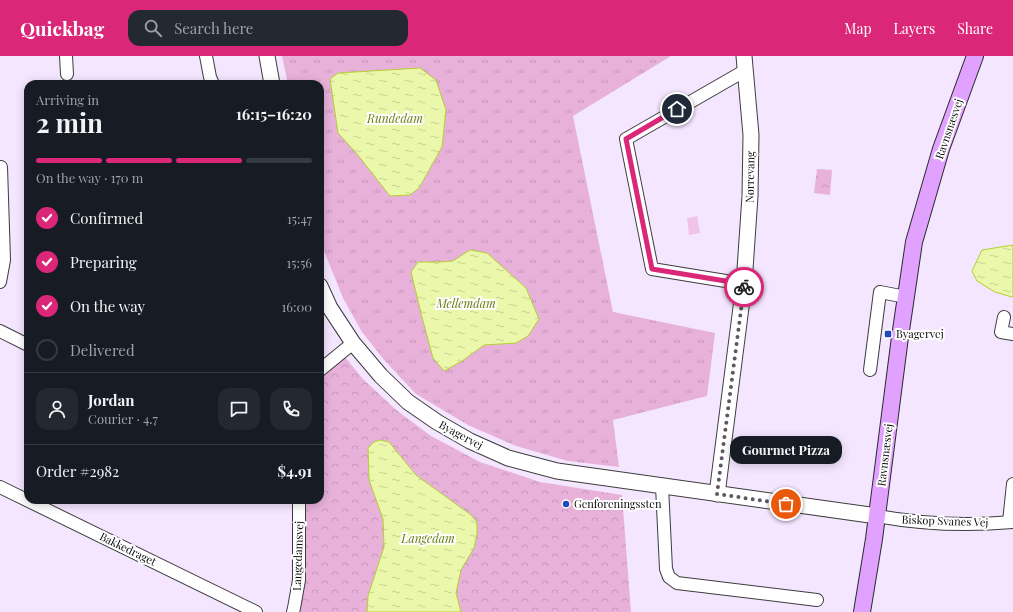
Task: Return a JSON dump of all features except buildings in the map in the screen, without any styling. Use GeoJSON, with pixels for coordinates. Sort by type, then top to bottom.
{"type":"FeatureCollection","features":[{"type":"Feature","properties":{"kind":"main road","name":"Ravnsnæsvej"},"geometry":{"type":"LineString","coordinates":[[862,612],[874,539],[914,242],[939,156],[975,56]]}},
{"type":"Feature","properties":{"kind":"street"},"geometry":{"type":"LineString","coordinates":[[66,56],[67,74]]}},
{"type":"Feature","properties":{"kind":"street"},"geometry":{"type":"LineString","coordinates":[[206,56],[211,80]]}},
{"type":"Feature","properties":{"kind":"street"},"geometry":{"type":"LineString","coordinates":[[267,56],[271,80]]}},
{"type":"Feature","properties":{"kind":"street","name":"Nørrevang"},"geometry":{"type":"LineString","coordinates":[[717,494],[744,284],[750,185],[751,135],[745,63],[626,139],[652,269],[744,284]]}},
{"type":"Feature","properties":{"kind":"street"},"geometry":{"type":"LineString","coordinates":[[0,282],[4,260],[1,167]]}},
{"type":"Feature","properties":{"kind":"street"},"geometry":{"type":"LineString","coordinates":[[870,370],[880,292],[906,297]]}},
{"type":"Feature","properties":{"kind":"street","name":"Byagervej"},"geometry":{"type":"LineString","coordinates":[[324,295],[330,308],[353,343],[382,376],[408,402],[437,422],[470,441],[508,458],[557,471],[877,516]]}},
{"type":"Feature","properties":{"kind":"street"},"geometry":{"type":"LineString","coordinates":[[1004,317],[1001,332],[1013,334]]}},
{"type":"Feature","properties":{"kind":"street"},"geometry":{"type":"LineString","coordinates":[[0,332],[24,343]]}},
{"type":"Feature","properties":{"kind":"street"},"geometry":{"type":"LineString","coordinates":[[324,367],[353,343]]}},
{"type":"Feature","properties":{"kind":"street"},"geometry":{"type":"LineString","coordinates":[[1011,522],[1013,484]]}},
{"type":"Feature","properties":{"kind":"street"},"geometry":{"type":"LineString","coordinates":[[662,486],[666,569],[669,577],[677,583],[817,600]]}},
{"type":"Feature","properties":{"kind":"street","name":"Bakkedraget"},"geometry":{"type":"LineString","coordinates":[[0,487],[24,499]]}},
{"type":"Feature","properties":{"kind":"street","name":"Bakkedraget"},"geometry":{"type":"LineString","coordinates":[[35,504],[256,612]]}},
{"type":"Feature","properties":{"kind":"street","name":"Langedamsvej"},"geometry":{"type":"LineString","coordinates":[[293,612],[299,580],[299,504]]}},
{"type":"Feature","properties":{"kind":"street","name":"Biskop Svanes Vej"},"geometry":{"type":"LineString","coordinates":[[877,516],[900,520],[955,524],[1011,522]]}},
{"type":"Feature","properties":{"kind":"green space"},"geometry":{"type":"Polygon","coordinates":[[[282,56],[671,56],[573,116],[613,312],[715,333],[707,396],[613,420],[619,467],[568,461],[516,446],[468,425],[416,394],[385,361],[362,332],[343,298],[324,251],[324,80],[287,80],[282,56]]]}},
{"type":"Feature","properties":{"kind":"green space"},"geometry":{"type":"Polygon","coordinates":[[[817,169],[832,170],[830,195],[814,193],[817,169]]]}},
{"type":"Feature","properties":{"kind":"green space"},"geometry":{"type":"Polygon","coordinates":[[[345,357],[363,379],[395,409],[431,436],[480,462],[540,482],[622,495],[631,612],[297,612],[305,504],[324,504],[324,373],[345,357]]]}},
{"type":"Feature","properties":{"kind":"shaded area"},"geometry":{"type":"Polygon","coordinates":[[[697,216],[700,233],[689,235],[687,218],[697,216]]]}},
{"type":"Feature","properties":{"kind":"water","name":"Rundedam"},"geometry":{"type":"Polygon","coordinates":[[[420,68],[436,80],[446,110],[442,147],[419,188],[410,195],[390,196],[357,154],[338,133],[330,79],[338,73],[420,68]]]}},
{"type":"Feature","properties":{"kind":"water"},"geometry":{"type":"Polygon","coordinates":[[[1013,245],[1012,297],[995,292],[977,281],[972,271],[982,250],[1013,245]]]}},
{"type":"Feature","properties":{"kind":"water","name":"Mellemdam"},"geometry":{"type":"Polygon","coordinates":[[[470,250],[487,253],[526,288],[539,319],[528,336],[516,343],[484,345],[462,361],[444,371],[433,358],[411,272],[418,262],[453,261],[470,250]]]}},
{"type":"Feature","properties":{"kind":"water","name":"Langedam"},"geometry":{"type":"Polygon","coordinates":[[[380,440],[389,442],[416,475],[471,515],[477,522],[477,534],[474,548],[461,570],[456,593],[461,612],[367,612],[368,596],[384,547],[383,519],[369,480],[368,448],[374,442],[380,440]]]}},
{"type":"Feature","properties":{"kind":"way so far"},"geometry":{"type":"LineString","coordinates":[[744,287],[717,494],[786,504]]}},
{"type":"Feature","properties":{"kind":"place","name":"Byagervej"},"geometry":{"type":"Point","coordinates":[888,334]}},
{"type":"Feature","properties":{"kind":"place","name":"Genforeningssten"},"geometry":{"type":"Point","coordinates":[566,504]}},
{"type":"Feature","properties":{"kind":"place","name":"Gourmet Pizza"},"geometry":{"type":"Point","coordinates":[786,504]}},
{"type":"Feature","properties":{"kind":"route"},"geometry":{"type":"LineString","coordinates":[[677,109],[626,139],[652,269],[744,284],[744,287]]}}]}
